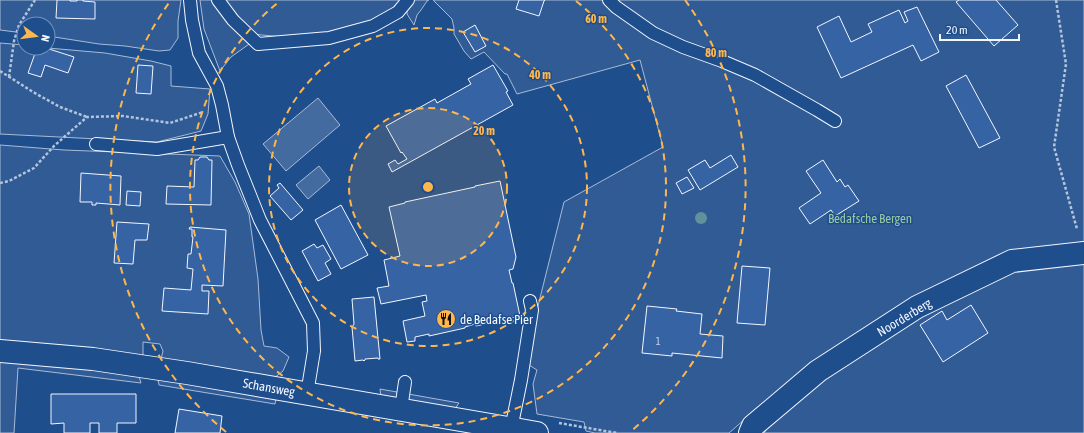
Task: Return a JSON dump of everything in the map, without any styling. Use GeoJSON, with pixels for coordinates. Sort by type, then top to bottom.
{"type":"FeatureCollection","features":[{"type":"Feature","properties":{"kind":"street","name":"Noorderberg"},"geometry":{"type":"LineString","coordinates":[[750,433],[753,426],[818,371],[917,307],[1012,261],[1084,253]]}},
{"type":"Feature","properties":{"kind":"street","name":"Schansweg"},"geometry":{"type":"LineString","coordinates":[[0,351],[93,359],[194,374],[537,433]]}},
{"type":"Feature","properties":{"kind":"lane"},"geometry":{"type":"LineString","coordinates":[[190,0],[192,20],[199,52],[217,86],[228,137],[238,165],[260,220],[313,323],[314,351],[307,394]]}},
{"type":"Feature","properties":{"kind":"lane"},"geometry":{"type":"LineString","coordinates":[[218,0],[233,20],[258,44],[328,38],[373,26],[398,12],[408,0]]}},
{"type":"Feature","properties":{"kind":"lane"},"geometry":{"type":"LineString","coordinates":[[610,0],[616,7],[653,33],[683,47],[722,61],[755,76],[835,121]]}},
{"type":"Feature","properties":{"kind":"lane"},"geometry":{"type":"LineString","coordinates":[[96,144],[157,149],[228,137]]}},
{"type":"Feature","properties":{"kind":"lane"},"geometry":{"type":"LineString","coordinates":[[512,429],[532,310],[530,301]]}},
{"type":"Feature","properties":{"kind":"lane"},"geometry":{"type":"LineString","coordinates":[[401,409],[405,382]]}},
{"type":"Feature","properties":{"kind":"path"},"geometry":{"type":"LineString","coordinates":[[9,77],[14,41],[19,25],[35,0]]}},
{"type":"Feature","properties":{"kind":"path"},"geometry":{"type":"LineString","coordinates":[[1056,0],[1066,64],[1054,147],[1084,253]]}},
{"type":"Feature","properties":{"kind":"path"},"geometry":{"type":"LineString","coordinates":[[0,71],[60,107],[87,118]]}},
{"type":"Feature","properties":{"kind":"shaded area"},"geometry":{"type":"Polygon","coordinates":[[[0,0],[181,0],[178,21],[178,38],[170,50],[159,51],[56,37],[56,16],[16,16],[16,32],[0,30],[0,0]]]}},
{"type":"Feature","properties":{"kind":"shaded area"},"geometry":{"type":"Polygon","coordinates":[[[200,0],[214,0],[252,42],[231,57],[220,71],[204,29],[200,0]]]}},
{"type":"Feature","properties":{"kind":"shaded area"},"geometry":{"type":"Polygon","coordinates":[[[225,0],[400,0],[387,15],[362,27],[292,38],[252,34],[225,0]]]}},
{"type":"Feature","properties":{"kind":"shaded area"},"geometry":{"type":"Polygon","coordinates":[[[410,0],[429,0],[417,15],[414,25],[407,14],[407,3],[410,0]]]}},
{"type":"Feature","properties":{"kind":"shaded area","name":"Bedafsche Bergen"},"geometry":{"type":"Polygon","coordinates":[[[433,0],[1084,0],[1084,433],[764,433],[766,430],[745,419],[729,433],[595,433],[586,431],[584,422],[537,414],[533,384],[537,370],[524,362],[564,202],[663,147],[640,60],[517,94],[507,74],[505,74],[484,52],[471,59],[464,51],[454,34],[452,19],[433,0]]]}},
{"type":"Feature","properties":{"kind":"shaded area"},"geometry":{"type":"Polygon","coordinates":[[[0,43],[16,44],[16,56],[56,56],[56,49],[105,53],[151,61],[171,66],[171,86],[210,89],[208,114],[201,131],[157,142],[0,134],[0,43]]]}},
{"type":"Feature","properties":{"kind":"shaded area"},"geometry":{"type":"Polygon","coordinates":[[[318,98],[340,125],[286,171],[263,144],[318,98]]]}},
{"type":"Feature","properties":{"kind":"shaded area"},"geometry":{"type":"Polygon","coordinates":[[[0,145],[64,150],[220,156],[235,182],[249,214],[258,279],[261,330],[264,346],[277,348],[289,357],[283,371],[274,378],[161,359],[163,351],[160,344],[143,342],[143,356],[0,342],[0,145]]]}},
{"type":"Feature","properties":{"kind":"shaded area"},"geometry":{"type":"Polygon","coordinates":[[[319,166],[330,180],[308,199],[296,185],[319,166]]]}},
{"type":"Feature","properties":{"kind":"shaded area"},"geometry":{"type":"Polygon","coordinates":[[[0,360],[93,369],[139,376],[141,383],[18,368],[14,433],[0,433],[0,360]]]}},
{"type":"Feature","properties":{"kind":"shaded area"},"geometry":{"type":"Polygon","coordinates":[[[158,379],[276,398],[275,404],[159,385],[158,379]]]}},
{"type":"Feature","properties":{"kind":"shaded area"},"geometry":{"type":"Polygon","coordinates":[[[380,389],[459,403],[455,409],[381,397],[380,389]]]}},
{"type":"Feature","properties":{"kind":"building"},"geometry":{"type":"Polygon","coordinates":[[[57,0],[83,0],[95,2],[95,19],[56,18],[57,0]]]}},
{"type":"Feature","properties":{"kind":"building"},"geometry":{"type":"Polygon","coordinates":[[[519,0],[545,0],[539,16],[516,9],[519,0]]]}},
{"type":"Feature","properties":{"kind":"building"},"geometry":{"type":"Polygon","coordinates":[[[959,0],[996,0],[1018,25],[994,46],[956,2],[959,0]]]}},
{"type":"Feature","properties":{"kind":"building"},"geometry":{"type":"Polygon","coordinates":[[[917,7],[939,52],[921,61],[913,45],[841,78],[817,27],[839,16],[851,42],[872,32],[868,24],[899,10],[905,23],[908,21],[904,12],[917,7]]]}},
{"type":"Feature","properties":{"kind":"building"},"geometry":{"type":"Polygon","coordinates":[[[475,25],[486,46],[475,52],[463,32],[475,25]]]}},
{"type":"Feature","properties":{"kind":"building"},"geometry":{"type":"Polygon","coordinates":[[[56,51],[74,57],[68,73],[45,65],[41,77],[28,73],[34,56],[56,56],[56,51]]]}},
{"type":"Feature","properties":{"kind":"building"},"geometry":{"type":"Polygon","coordinates":[[[138,65],[153,66],[151,94],[136,93],[138,65]]]}},
{"type":"Feature","properties":{"kind":"building"},"geometry":{"type":"Polygon","coordinates":[[[493,65],[508,91],[506,92],[513,105],[392,172],[388,164],[395,160],[398,164],[407,159],[402,152],[401,153],[386,126],[435,99],[437,103],[471,84],[468,79],[493,65]]]}},
{"type":"Feature","properties":{"kind":"building"},"geometry":{"type":"Polygon","coordinates":[[[966,75],[1000,138],[979,148],[946,86],[966,75]]]}},
{"type":"Feature","properties":{"kind":"building"},"geometry":{"type":"Polygon","coordinates":[[[731,155],[738,167],[700,190],[688,170],[705,160],[710,168],[731,155]]]}},
{"type":"Feature","properties":{"kind":"building"},"geometry":{"type":"Polygon","coordinates":[[[200,157],[207,157],[209,160],[212,160],[211,205],[166,204],[167,186],[194,187],[195,160],[198,160],[200,157]]]}},
{"type":"Feature","properties":{"kind":"building"},"geometry":{"type":"Polygon","coordinates":[[[823,160],[837,182],[840,179],[845,187],[848,185],[859,201],[835,216],[831,210],[810,224],[799,208],[821,193],[806,171],[823,160]]]}},
{"type":"Feature","properties":{"kind":"building"},"geometry":{"type":"Polygon","coordinates":[[[81,173],[121,176],[120,205],[96,203],[96,205],[92,205],[92,202],[80,202],[81,173]]]}},
{"type":"Feature","properties":{"kind":"building"},"geometry":{"type":"Polygon","coordinates":[[[687,177],[694,188],[682,194],[676,183],[687,177]]]}},
{"type":"Feature","properties":{"kind":"building"},"geometry":{"type":"Polygon","coordinates":[[[500,181],[516,257],[513,269],[509,270],[520,316],[476,326],[475,324],[465,328],[429,336],[429,334],[415,337],[415,341],[407,342],[403,321],[425,316],[422,302],[427,301],[426,295],[381,304],[377,288],[389,286],[384,260],[400,256],[389,207],[405,202],[500,181]]]}},
{"type":"Feature","properties":{"kind":"building"},"geometry":{"type":"Polygon","coordinates":[[[280,183],[303,210],[291,220],[270,196],[279,188],[277,185],[280,183]]]}},
{"type":"Feature","properties":{"kind":"building"},"geometry":{"type":"Polygon","coordinates":[[[127,191],[141,192],[140,206],[126,205],[127,191]]]}},
{"type":"Feature","properties":{"kind":"building"},"geometry":{"type":"Polygon","coordinates":[[[341,205],[368,255],[341,269],[315,220],[341,205]]]}},
{"type":"Feature","properties":{"kind":"building"},"geometry":{"type":"Polygon","coordinates":[[[117,222],[149,224],[147,240],[135,240],[133,264],[114,263],[117,222]]]}},
{"type":"Feature","properties":{"kind":"building"},"geometry":{"type":"Polygon","coordinates":[[[190,227],[226,230],[223,286],[202,285],[202,291],[209,291],[208,314],[162,311],[164,288],[191,290],[193,269],[187,268],[188,254],[191,254],[193,237],[192,229],[189,229],[190,227]]]}},
{"type":"Feature","properties":{"kind":"building"},"geometry":{"type":"Polygon","coordinates":[[[314,244],[317,248],[323,245],[331,259],[325,263],[331,274],[318,281],[302,251],[314,244]]]}},
{"type":"Feature","properties":{"kind":"building"},"geometry":{"type":"Polygon","coordinates":[[[742,266],[770,268],[765,325],[737,323],[742,266]]]}},
{"type":"Feature","properties":{"kind":"building"},"geometry":{"type":"Polygon","coordinates":[[[374,297],[380,359],[355,361],[352,327],[354,324],[352,299],[374,297]]]}},
{"type":"Feature","properties":{"kind":"building"},"geometry":{"type":"Polygon","coordinates":[[[971,305],[988,333],[943,362],[920,325],[942,311],[947,320],[971,305]]]}},
{"type":"Feature","properties":{"kind":"building"},"geometry":{"type":"Polygon","coordinates":[[[647,306],[677,309],[676,311],[702,314],[700,334],[723,336],[722,358],[672,353],[672,356],[642,353],[647,306]]]}},
{"type":"Feature","properties":{"kind":"building"},"geometry":{"type":"Polygon","coordinates":[[[51,394],[136,394],[136,423],[117,423],[117,433],[99,433],[99,423],[90,423],[90,433],[64,433],[64,423],[51,424],[51,394]]]}},
{"type":"Feature","properties":{"kind":"building"},"geometry":{"type":"Polygon","coordinates":[[[179,409],[222,416],[220,433],[175,433],[179,409]]]}},
{"type":"Feature","properties":{"kind":"place","name":"de Bedafse Pier"},"geometry":{"type":"Point","coordinates":[446,319]}}]}
